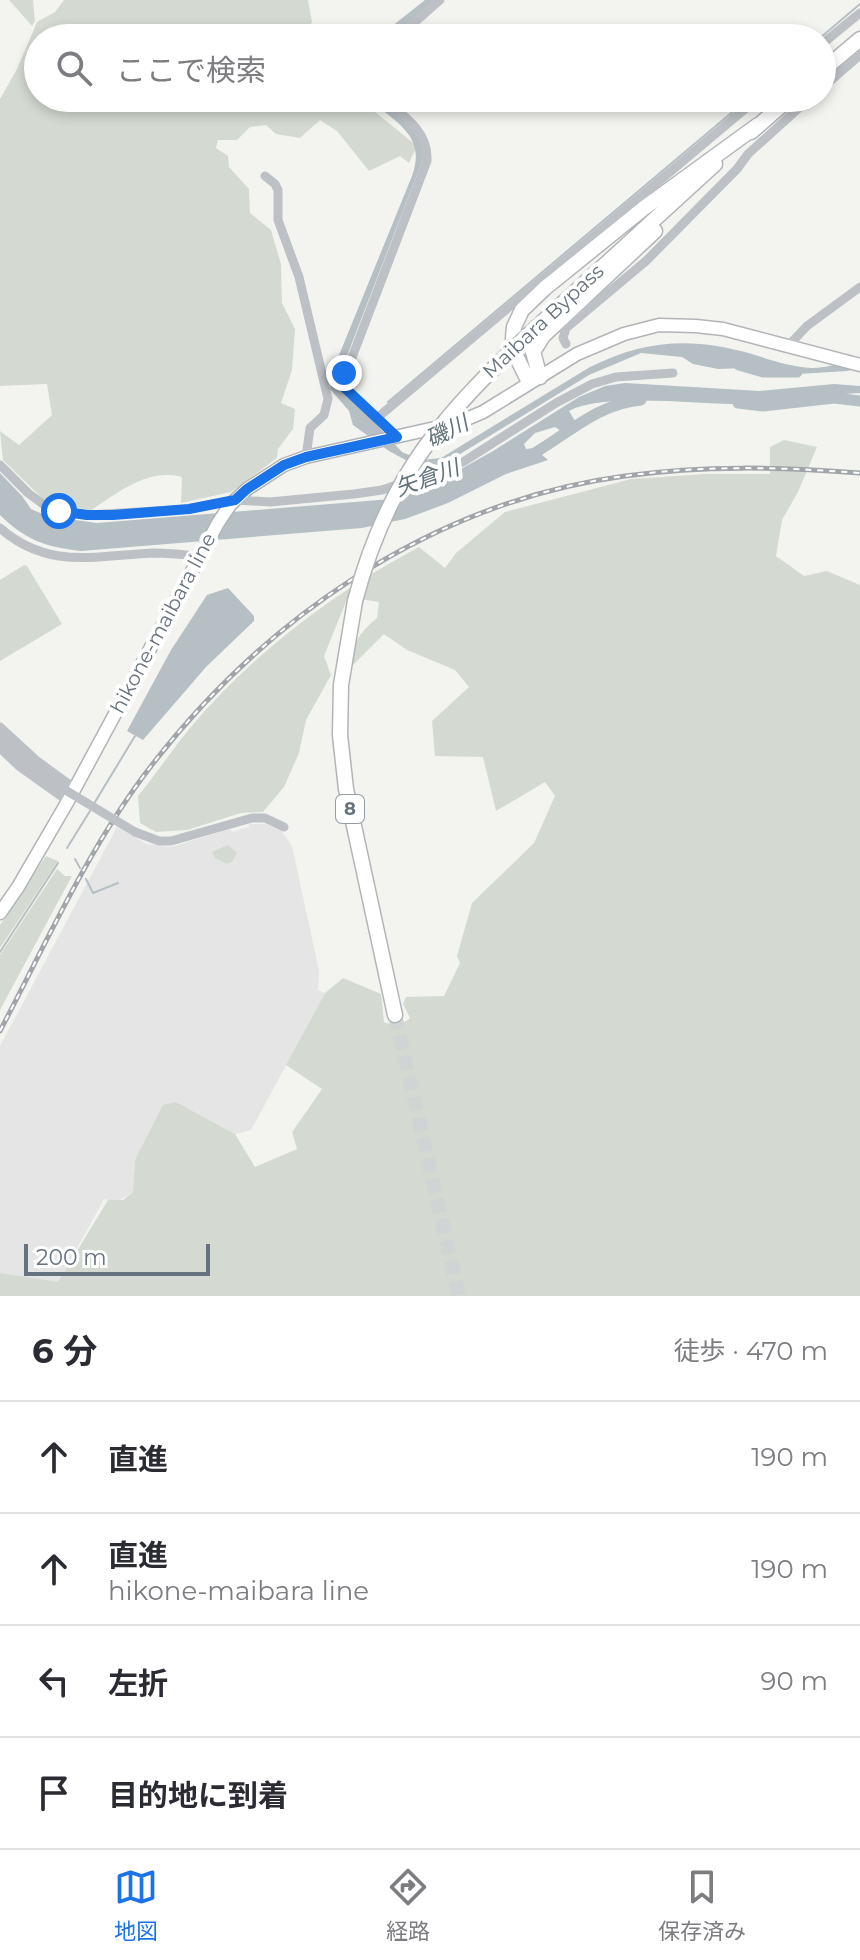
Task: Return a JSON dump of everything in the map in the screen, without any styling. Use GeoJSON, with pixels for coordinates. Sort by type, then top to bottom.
{"type":"FeatureCollection","features":[{"type":"Feature","properties":{"kind":"highway"},"geometry":{"type":"LineString","coordinates":[[836,59],[860,39]]}},
{"type":"Feature","properties":{"kind":"highway","name":"Maibara Bypass"},"geometry":{"type":"LineString","coordinates":[[395,1015],[346,789],[340,735],[341,685],[355,601],[364,565],[387,509],[425,445],[479,381],[773,112]]}},
{"type":"Feature","properties":{"kind":"highway","name":"8"},"geometry":{"type":"LineString","coordinates":[[534,380],[516,356],[513,338],[522,310],[644,208],[758,125]]}},
{"type":"Feature","properties":{"kind":"highway","name":"8"},"geometry":{"type":"LineString","coordinates":[[534,380],[533,352],[543,336],[636,250],[720,160]]}},
{"type":"Feature","properties":{"kind":"main road","name":"hikone-maibara line"},"geometry":{"type":"LineString","coordinates":[[0,913],[68,801],[201,552],[233,502],[270,472],[306,457],[457,423],[483,412],[593,346],[659,325],[723,329],[860,365]]}},
{"type":"Feature","properties":{"kind":"street"},"geometry":{"type":"LineString","coordinates":[[413,24],[440,0]]}},
{"type":"Feature","properties":{"kind":"street"},"geometry":{"type":"LineString","coordinates":[[836,33],[860,13]]}},
{"type":"Feature","properties":{"kind":"street"},"geometry":{"type":"LineString","coordinates":[[836,76],[860,55]]}},
{"type":"Feature","properties":{"kind":"street"},"geometry":{"type":"LineString","coordinates":[[394,438],[345,388],[343,381],[426,170],[428,151],[422,135],[398,112]]}},
{"type":"Feature","properties":{"kind":"street"},"geometry":{"type":"LineString","coordinates":[[377,418],[741,112]]}},
{"type":"Feature","properties":{"kind":"street"},"geometry":{"type":"LineString","coordinates":[[566,344],[563,338],[566,328],[646,261],[748,154],[794,112]]}},
{"type":"Feature","properties":{"kind":"street"},"geometry":{"type":"LineString","coordinates":[[265,176],[278,190],[278,220],[299,277],[328,399],[324,415],[310,428],[306,457]]}},
{"type":"Feature","properties":{"kind":"street"},"geometry":{"type":"LineString","coordinates":[[788,346],[807,326],[860,287]]}},
{"type":"Feature","properties":{"kind":"street"},"geometry":{"type":"LineString","coordinates":[[846,362],[860,353]]}},
{"type":"Feature","properties":{"kind":"street"},"geometry":{"type":"LineString","coordinates":[[0,465],[47,507],[87,515],[189,509],[233,502],[308,499],[382,490],[463,462],[592,384],[616,377],[673,373]]}},
{"type":"Feature","properties":{"kind":"street"},"geometry":{"type":"LineString","coordinates":[[0,528],[24,546],[66,559],[201,552]]}},
{"type":"Feature","properties":{"kind":"street"},"geometry":{"type":"LineString","coordinates":[[0,727],[37,761],[74,788]]}},
{"type":"Feature","properties":{"kind":"street"},"geometry":{"type":"LineString","coordinates":[[0,737],[57,785],[147,838],[171,841],[252,818],[265,818],[284,827]]}},
{"type":"Feature","properties":{"kind":"street"},"geometry":{"type":"LineString","coordinates":[[0,748],[19,766],[68,801]]}},
{"type":"Feature","properties":{"kind":"shaded area"},"geometry":{"type":"Polygon","coordinates":[[[9,0],[33,0],[35,21],[30,24],[9,0]]]}},
{"type":"Feature","properties":{"kind":"shaded area"},"geometry":{"type":"Polygon","coordinates":[[[64,0],[308,0],[312,22],[36,24],[55,12],[64,0]]]}},
{"type":"Feature","properties":{"kind":"shaded area"},"geometry":{"type":"Polygon","coordinates":[[[425,0],[435,0],[407,24],[395,24],[425,0]]]}},
{"type":"Feature","properties":{"kind":"shaded area"},"geometry":{"type":"Polygon","coordinates":[[[24,53],[24,112],[375,112],[417,146],[409,163],[400,156],[369,171],[337,131],[320,120],[300,138],[276,134],[266,125],[250,127],[237,140],[218,140],[216,148],[228,156],[229,167],[249,189],[250,213],[271,230],[281,264],[282,303],[295,329],[292,370],[281,403],[295,409],[293,429],[278,449],[277,458],[231,492],[181,503],[182,477],[157,476],[133,484],[90,511],[43,499],[3,460],[0,431],[19,445],[52,415],[47,384],[0,386],[0,99],[24,53]]]}},
{"type":"Feature","properties":{"kind":"shaded area"},"geometry":{"type":"Polygon","coordinates":[[[384,112],[397,112],[412,127],[422,142],[423,159],[340,374],[339,385],[402,452],[421,460],[441,458],[590,367],[650,346],[710,345],[812,368],[860,359],[860,366],[848,371],[798,374],[744,368],[718,369],[693,364],[682,357],[641,353],[589,375],[447,462],[422,469],[389,451],[353,425],[349,411],[330,389],[333,370],[416,162],[412,140],[384,112]]]}},
{"type":"Feature","properties":{"kind":"shaded area"},"geometry":{"type":"Polygon","coordinates":[[[625,383],[760,391],[834,384],[860,386],[860,393],[746,405],[636,401],[587,405],[569,411],[575,421],[574,432],[567,435],[555,427],[535,433],[524,444],[526,449],[534,448],[548,460],[506,474],[448,503],[405,519],[362,528],[81,551],[37,541],[18,531],[0,515],[0,473],[31,509],[47,516],[97,523],[391,499],[452,474],[579,397],[605,386],[625,383]]]}},
{"type":"Feature","properties":{"kind":"shaded area"},"geometry":{"type":"Polygon","coordinates":[[[784,440],[817,447],[782,520],[776,556],[804,576],[827,571],[860,585],[860,1296],[0,1296],[0,1273],[58,1282],[108,1200],[123,1200],[133,1192],[135,1160],[163,1105],[176,1102],[235,1134],[255,1167],[297,1149],[292,1132],[322,1089],[286,1065],[325,993],[343,978],[381,994],[384,1022],[394,1024],[410,1018],[403,1004],[406,997],[444,996],[460,963],[457,956],[472,903],[534,843],[555,796],[545,782],[496,811],[483,757],[435,756],[432,721],[469,687],[455,670],[407,650],[384,634],[352,666],[355,645],[377,618],[379,602],[348,597],[324,656],[331,675],[306,720],[299,753],[284,787],[263,812],[241,813],[187,830],[156,832],[140,823],[138,796],[214,701],[296,627],[356,584],[419,547],[445,568],[456,553],[505,512],[631,479],[770,474],[770,447],[784,440]]]}},
{"type":"Feature","properties":{"kind":"shaded area"},"geometry":{"type":"Polygon","coordinates":[[[24,565],[62,624],[0,661],[0,580],[24,565]]]}},
{"type":"Feature","properties":{"kind":"shaded area"},"geometry":{"type":"Polygon","coordinates":[[[228,588],[254,616],[254,621],[206,667],[143,740],[127,731],[171,650],[207,595],[228,588]]]}},
{"type":"Feature","properties":{"kind":"shaded area"},"geometry":{"type":"Polygon","coordinates":[[[249,824],[265,824],[281,830],[292,846],[319,971],[318,990],[325,993],[251,1130],[235,1134],[176,1102],[135,1160],[133,1192],[117,1202],[104,1199],[58,1283],[0,1273],[0,1046],[117,827],[147,844],[171,847],[230,829],[232,832],[249,827],[249,824]]]}},
{"type":"Feature","properties":{"kind":"shaded area"},"geometry":{"type":"Polygon","coordinates":[[[228,845],[237,853],[227,864],[215,858],[212,852],[228,845]]]}},
{"type":"Feature","properties":{"kind":"shaded area"},"geometry":{"type":"Polygon","coordinates":[[[46,856],[58,861],[0,948],[0,925],[46,856]]]}},
{"type":"Feature","properties":{"kind":"shaded area"},"geometry":{"type":"Polygon","coordinates":[[[57,869],[65,876],[72,876],[0,1010],[0,955],[57,869]]]}},
{"type":"Feature","properties":{"kind":"waterway"},"geometry":{"type":"LineString","coordinates":[[836,24],[860,4]]}},
{"type":"Feature","properties":{"kind":"waterway"},"geometry":{"type":"LineString","coordinates":[[388,402],[732,112]]}},
{"type":"Feature","properties":{"kind":"waterway","name":"磯川"},"geometry":{"type":"LineString","coordinates":[[739,365],[763,372],[797,372]]}},
{"type":"Feature","properties":{"kind":"waterway","name":"矢倉川"},"geometry":{"type":"LineString","coordinates":[[738,403],[763,406],[834,398],[860,401]]}},
{"type":"Feature","properties":{"kind":"waterway","name":"矢倉川"},"geometry":{"type":"LineString","coordinates":[[526,458],[595,415],[624,403],[641,400]]}},
{"type":"Feature","properties":{"kind":"waterway"},"geometry":{"type":"LineString","coordinates":[[95,802],[135,736]]}},
{"type":"Feature","properties":{"kind":"waterway"},"geometry":{"type":"LineString","coordinates":[[67,848],[90,811]]}},
{"type":"Feature","properties":{"kind":"waterway"},"geometry":{"type":"LineString","coordinates":[[75,859],[80,868]]}},
{"type":"Feature","properties":{"kind":"waterway"},"geometry":{"type":"LineString","coordinates":[[0,952],[58,863]]}},
{"type":"Feature","properties":{"kind":"waterway"},"geometry":{"type":"LineString","coordinates":[[86,879],[93,893],[118,883]]}},
{"type":"Feature","properties":{"kind":"tunnel"},"geometry":{"type":"LineString","coordinates":[[395,1015],[459,1296]]}},
{"type":"Feature","properties":{"kind":"railway"},"geometry":{"type":"LineString","coordinates":[[0,1031],[84,869],[142,778],[188,721],[239,669],[294,621],[354,578],[417,542],[484,512],[553,490],[625,476],[684,470],[772,468],[860,473]]}},
{"type":"Feature","properties":{"kind":"route"},"geometry":{"type":"LineString","coordinates":[[59,511],[113,515],[189,509],[235,500],[270,472],[284,465],[306,457],[397,437],[345,388],[344,373]]}}]}
